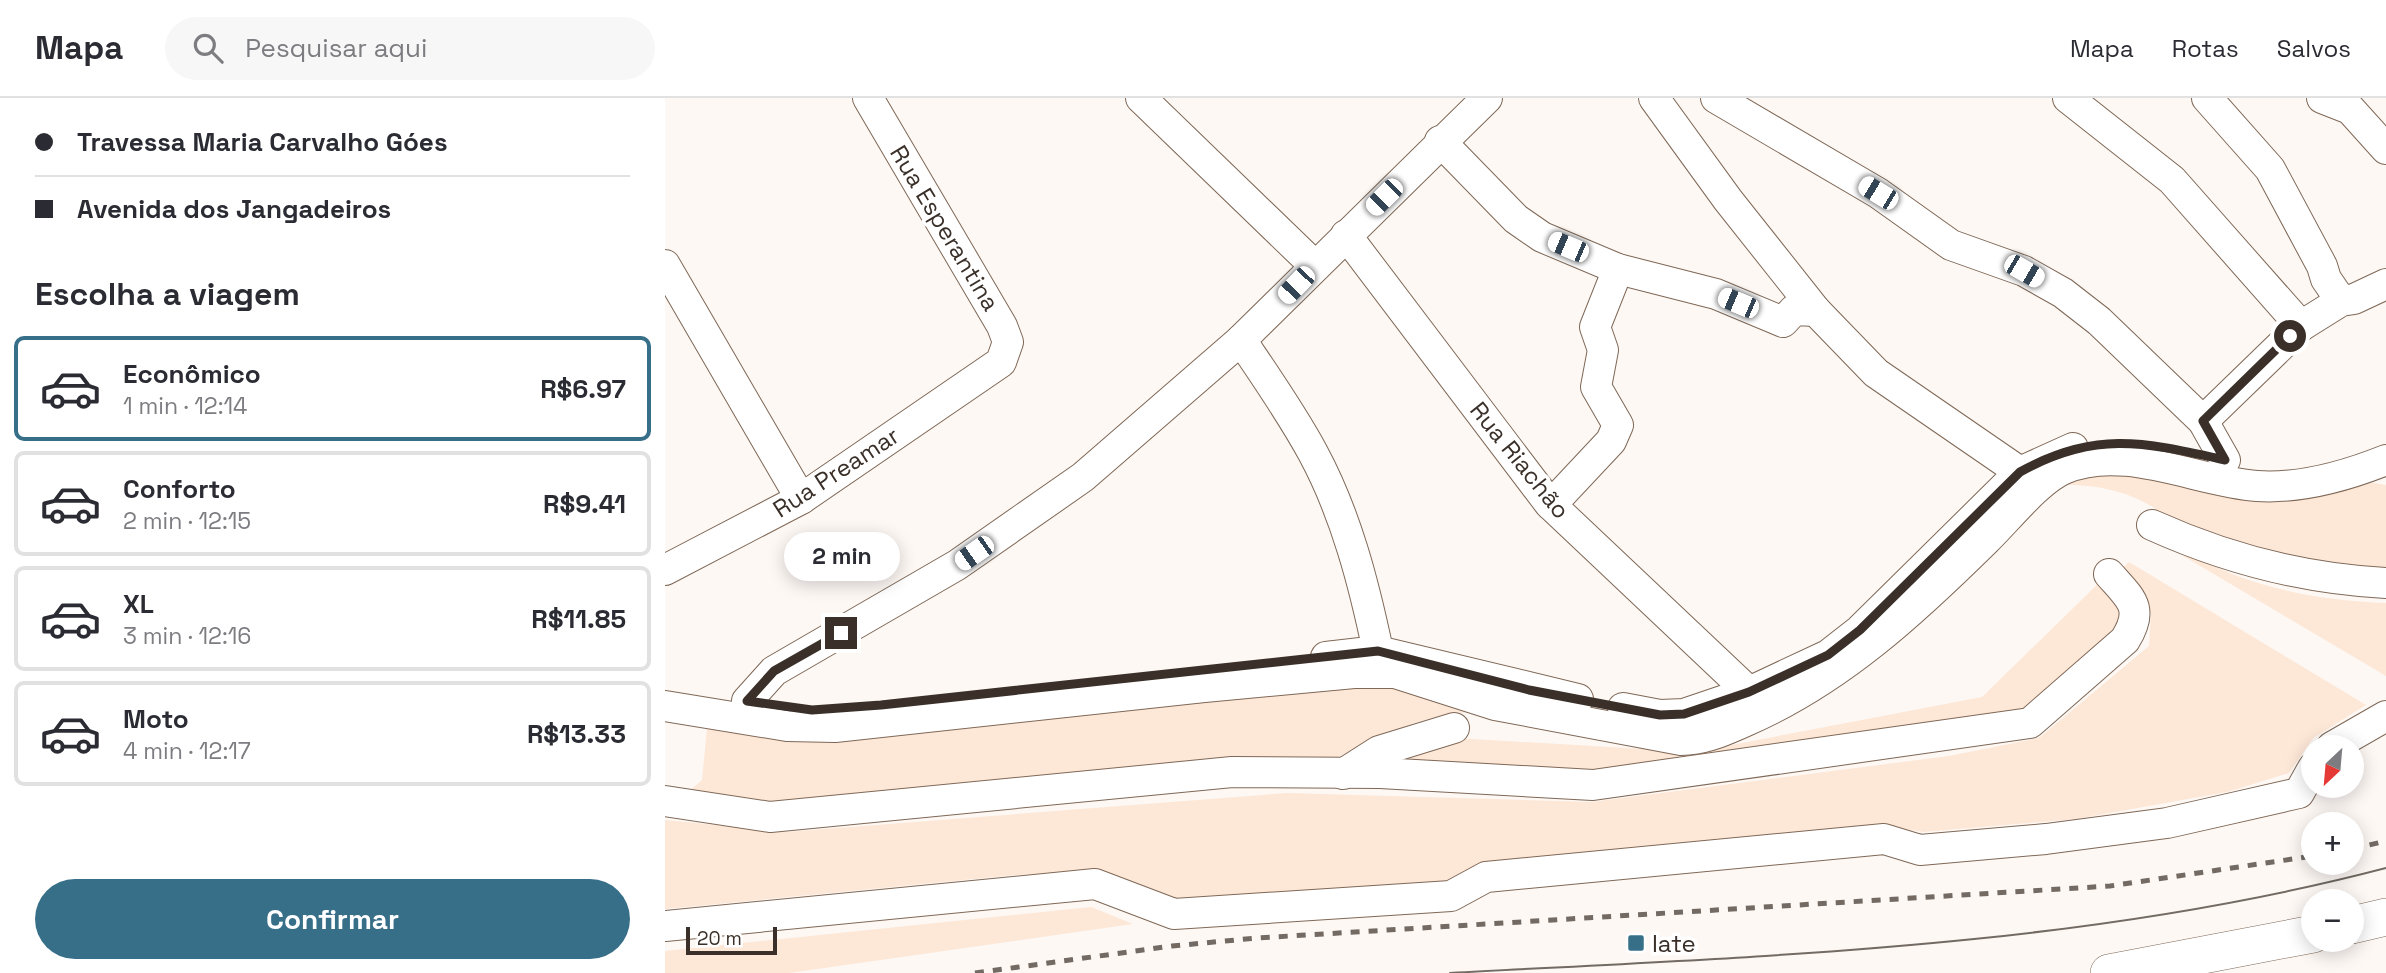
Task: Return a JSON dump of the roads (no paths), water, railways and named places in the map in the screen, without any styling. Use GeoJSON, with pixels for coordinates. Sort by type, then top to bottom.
{"type":"FeatureCollection","features":[{"type":"Feature","properties":{"kind":"main road"},"geometry":{"type":"LineString","coordinates":[[2364,922],[2386,917]]}},
{"type":"Feature","properties":{"kind":"main road"},"geometry":{"type":"LineString","coordinates":[[2109,973],[2301,936]]}},
{"type":"Feature","properties":{"kind":"street","name":"Rua Esperantina"},"geometry":{"type":"LineString","coordinates":[[868,98],[1002,326],[1009,342],[1001,362]]}},
{"type":"Feature","properties":{"kind":"street"},"geometry":{"type":"LineString","coordinates":[[1141,98],[1315,266]]}},
{"type":"Feature","properties":{"kind":"street"},"geometry":{"type":"LineString","coordinates":[[747,701],[774,671],[957,565],[1083,477],[1241,340],[1440,141],[1487,98]]}},
{"type":"Feature","properties":{"kind":"street"},"geometry":{"type":"LineString","coordinates":[[1654,98],[1728,200],[1816,311],[1876,373],[2020,472]]}},
{"type":"Feature","properties":{"kind":"street"},"geometry":{"type":"LineString","coordinates":[[1716,98],[1878,193],[1951,245],[2024,271],[2063,293],[2099,321],[2203,421],[2225,460]]}},
{"type":"Feature","properties":{"kind":"street"},"geometry":{"type":"LineString","coordinates":[[2068,98],[2172,180],[2301,326]]}},
{"type":"Feature","properties":{"kind":"street"},"geometry":{"type":"LineString","coordinates":[[2207,98],[2270,169],[2322,266],[2326,279],[2341,301]]}},
{"type":"Feature","properties":{"kind":"street"},"geometry":{"type":"LineString","coordinates":[[2322,98],[2350,109],[2386,149]]}},
{"type":"Feature","properties":{"kind":"street"},"geometry":{"type":"LineString","coordinates":[[1440,141],[1516,219],[1542,237],[1618,269],[1716,294],[1783,323],[1794,310],[1816,311]]}},
{"type":"Feature","properties":{"kind":"street","name":"Rua Riachão"},"geometry":{"type":"LineString","coordinates":[[1346,235],[1552,505],[1749,692]]}},
{"type":"Feature","properties":{"kind":"street"},"geometry":{"type":"LineString","coordinates":[[665,265],[801,499]]}},
{"type":"Feature","properties":{"kind":"street"},"geometry":{"type":"LineString","coordinates":[[1552,505],[1611,441],[1618,425],[1596,387],[1603,351],[1595,327],[1618,269]]}},
{"type":"Feature","properties":{"kind":"street"},"geometry":{"type":"LineString","coordinates":[[2203,421],[2301,326],[2341,301],[2354,299],[2386,284]]}},
{"type":"Feature","properties":{"kind":"street"},"geometry":{"type":"LineString","coordinates":[[1241,340],[1294,419],[1333,498],[1363,581],[1378,651]]}},
{"type":"Feature","properties":{"kind":"street","name":"Rua Preamar"},"geometry":{"type":"LineString","coordinates":[[665,570],[801,499],[1001,362]]}},
{"type":"Feature","properties":{"kind":"street"},"geometry":{"type":"LineString","coordinates":[[665,688],[812,710],[881,705],[1378,651],[1529,690],[1660,715],[1684,714],[1749,692],[1828,655],[1860,630],[2020,472],[2046,457],[2078,446],[2111,442],[2150,445],[2260,467],[2293,466],[2353,453],[2386,441]]}},
{"type":"Feature","properties":{"kind":"street"},"geometry":{"type":"LineString","coordinates":[[665,706],[787,726],[835,727],[1218,685],[1354,673],[1395,673],[1495,705],[1681,740],[1697,740],[1761,714],[1855,658],[1946,580],[2044,484],[2064,469],[2102,461],[2155,465],[2257,486],[2308,483],[2356,472],[2386,460]]}},
{"type":"Feature","properties":{"kind":"street"},"geometry":{"type":"LineString","coordinates":[[2356,472],[2386,478]]}},
{"type":"Feature","properties":{"kind":"street"},"geometry":{"type":"LineString","coordinates":[[2152,525],[2193,544],[2232,555],[2341,581],[2386,583]]}},
{"type":"Feature","properties":{"kind":"street"},"geometry":{"type":"LineString","coordinates":[[665,801],[770,817],[1232,772],[1381,773],[1593,785],[2030,723],[2125,640],[2133,627],[2137,617],[2133,601],[2109,574]]}},
{"type":"Feature","properties":{"kind":"street"},"geometry":{"type":"LineString","coordinates":[[2353,735],[2386,716]]}},
{"type":"Feature","properties":{"kind":"street"},"geometry":{"type":"LineString","coordinates":[[1343,774],[1379,751],[1454,728]]}},
{"type":"Feature","properties":{"kind":"street"},"geometry":{"type":"LineString","coordinates":[[665,926],[1095,884],[1174,914],[1451,896],[1486,877],[1885,839],[1920,850],[2046,839],[2167,822],[2299,793],[2301,789]]}},
{"type":"Feature","properties":{"kind":"tram line"},"geometry":{"type":"LineString","coordinates":[[1450,973],[1803,953],[2038,932],[2155,916],[2271,895],[2386,868]]}},
{"type":"Feature","properties":{"kind":"railway"},"geometry":{"type":"LineString","coordinates":[[2364,846],[2386,841]]}},
{"type":"Feature","properties":{"kind":"railway"},"geometry":{"type":"LineString","coordinates":[[975,973],[1172,946],[1257,938],[2110,886],[2301,858]]}},
{"type":"Feature","properties":{"kind":"place","name":"Iate"},"geometry":{"type":"Point","coordinates":[1636,943]}}]}
